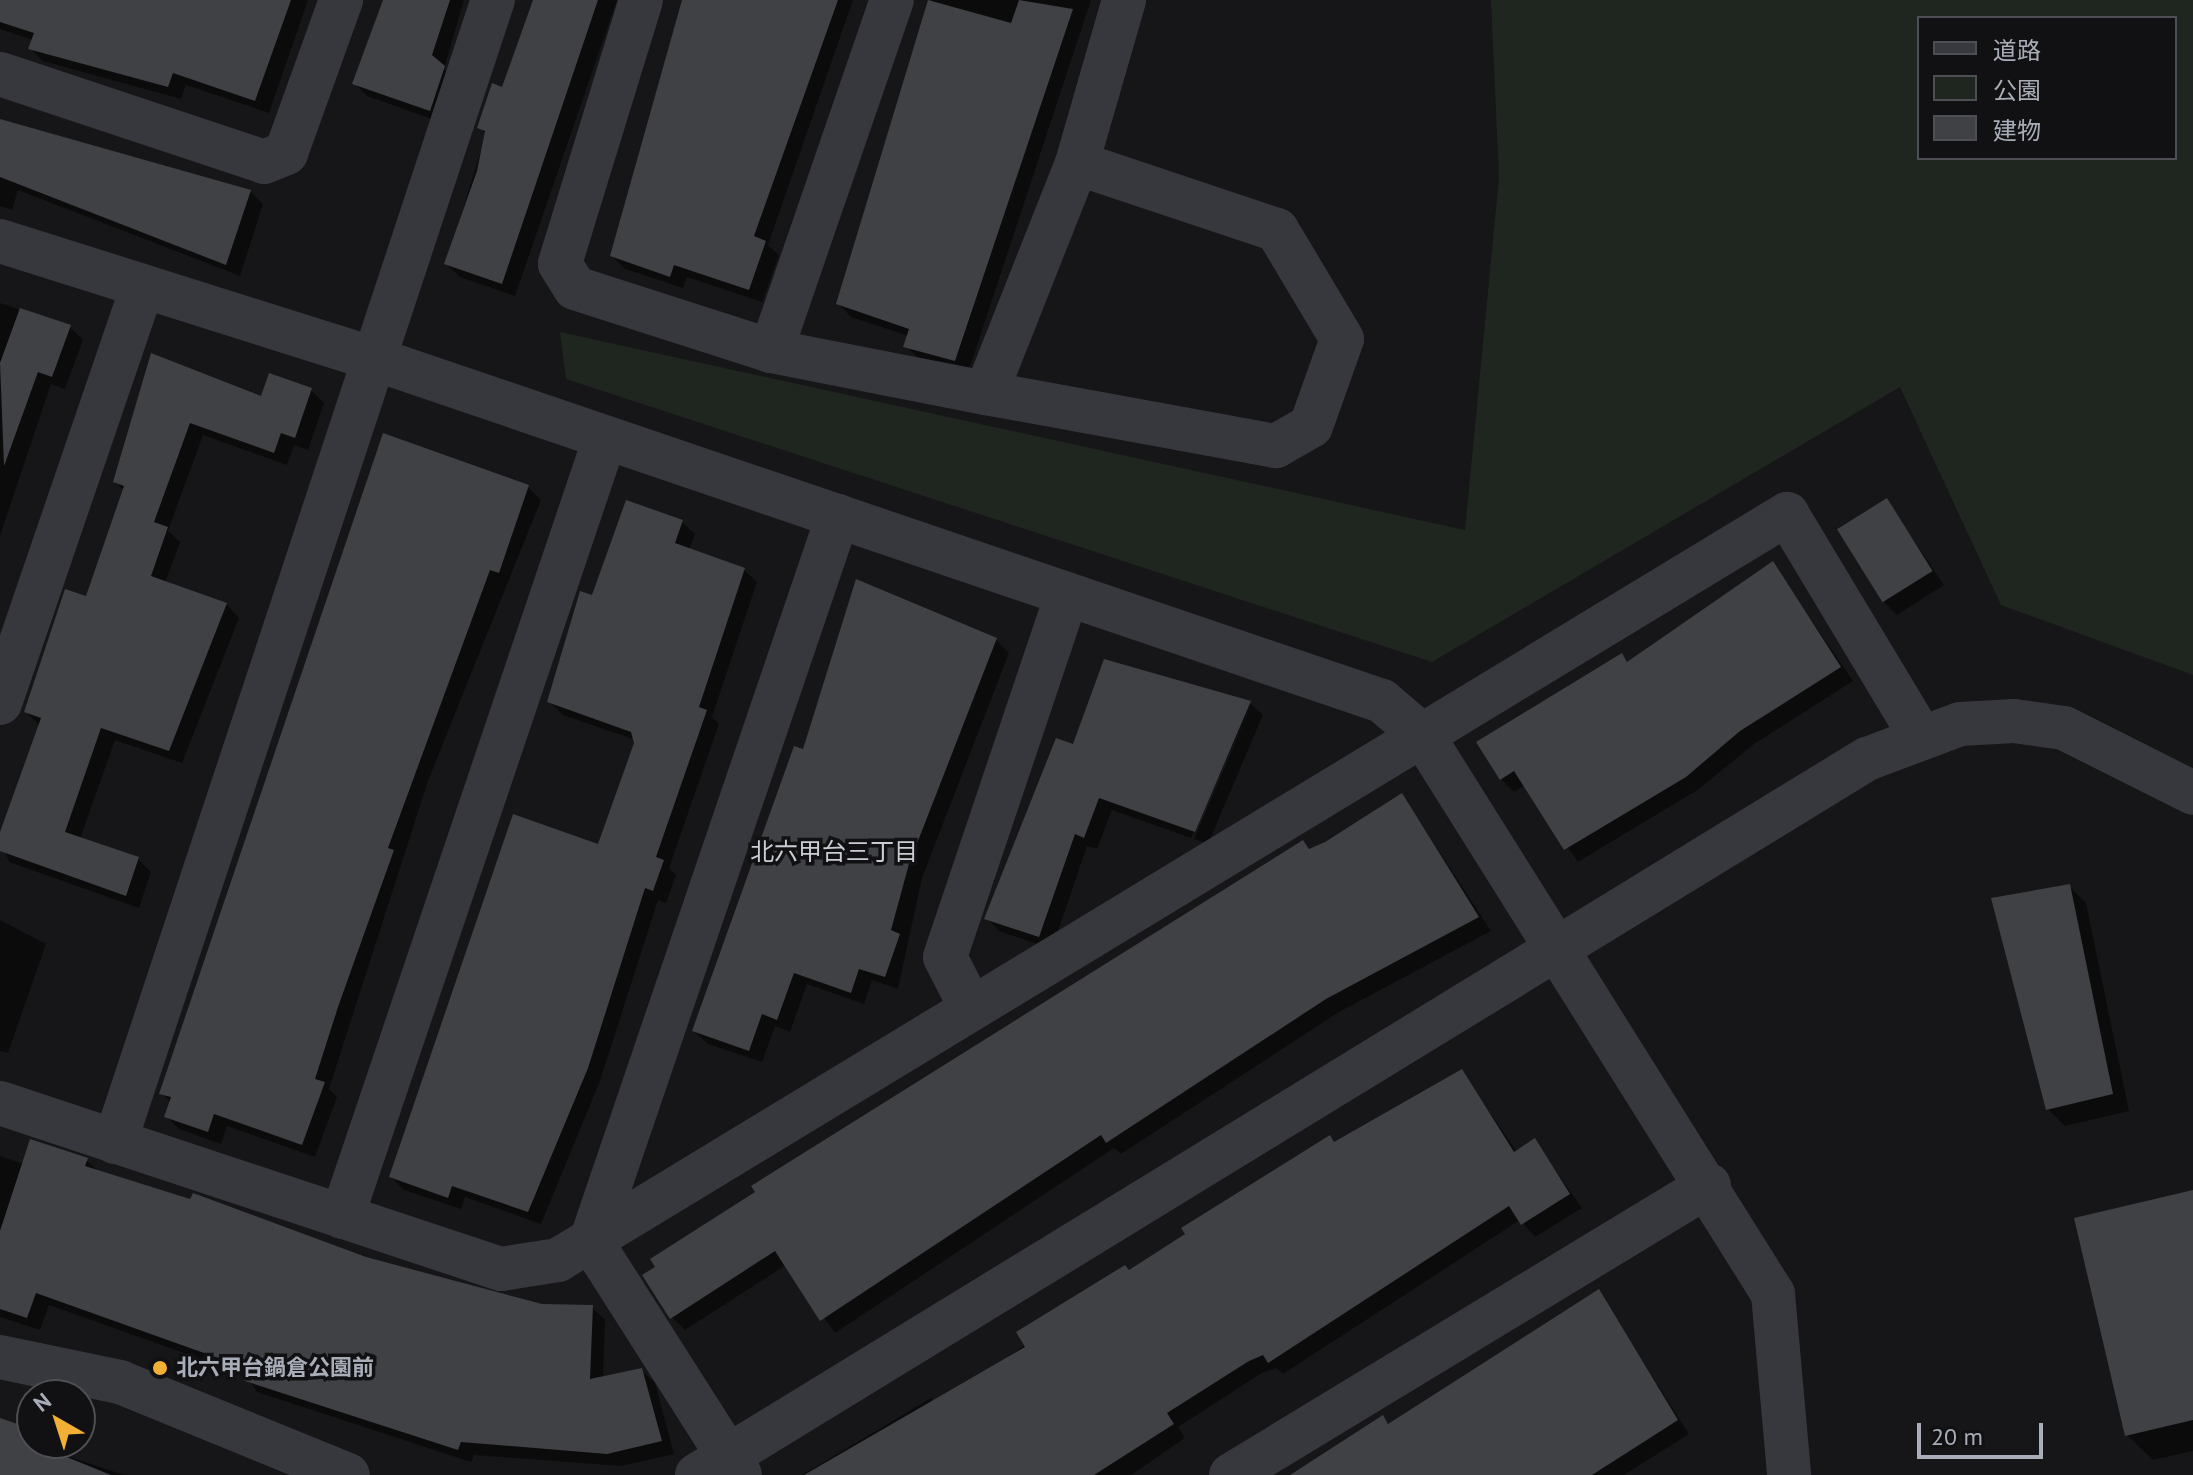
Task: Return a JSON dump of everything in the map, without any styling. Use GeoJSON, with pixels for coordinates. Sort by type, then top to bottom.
{"type":"FeatureCollection","features":[{"type":"Feature","properties":{"kind":"street"},"geometry":{"type":"LineString","coordinates":[[0,74],[264,162],[286,153],[341,0]]}},
{"type":"Feature","properties":{"kind":"street"},"geometry":{"type":"LineString","coordinates":[[115,1142],[493,0]]}},
{"type":"Feature","properties":{"kind":"street"},"geometry":{"type":"LineString","coordinates":[[641,0],[560,264],[575,288],[771,351],[986,393],[1276,446],[1311,426],[1342,339],[1277,230],[1077,163]]}},
{"type":"Feature","properties":{"kind":"street"},"geometry":{"type":"LineString","coordinates":[[771,351],[892,0]]}},
{"type":"Feature","properties":{"kind":"street"},"geometry":{"type":"LineString","coordinates":[[986,393],[1077,163],[1124,0]]}},
{"type":"Feature","properties":{"kind":"street"},"geometry":{"type":"LineString","coordinates":[[0,241],[142,289],[372,358],[1382,701],[1423,736],[1709,1185],[1773,1294],[1782,1473]]}},
{"type":"Feature","properties":{"kind":"street"},"geometry":{"type":"LineString","coordinates":[[0,703],[142,289]]}},
{"type":"Feature","properties":{"kind":"street"},"geometry":{"type":"LineString","coordinates":[[342,1217],[605,438]]}},
{"type":"Feature","properties":{"kind":"street"},"geometry":{"type":"LineString","coordinates":[[0,1103],[501,1269],[558,1260],[1787,514],[1920,735]]}},
{"type":"Feature","properties":{"kind":"street"},"geometry":{"type":"LineString","coordinates":[[838,516],[591,1241],[722,1469],[1867,759],[1920,735],[2014,721],[2064,728],[2193,793]]}},
{"type":"Feature","properties":{"kind":"street"},"geometry":{"type":"LineString","coordinates":[[971,1008],[945,957],[1067,594]]}},
{"type":"Feature","properties":{"kind":"street"},"geometry":{"type":"LineString","coordinates":[[1231,1475],[1709,1185]]}},
{"type":"Feature","properties":{"kind":"street"},"geometry":{"type":"LineString","coordinates":[[0,1357],[120,1382],[348,1475]]}},
{"type":"Feature","properties":{"kind":"green space"},"geometry":{"type":"Polygon","coordinates":[[[1491,0],[2193,0],[2193,675],[2001,605],[1900,387],[1432,662],[566,379],[560,332],[1465,530],[1499,178],[1491,0]]]}},
{"type":"Feature","properties":{"kind":"building"},"geometry":{"type":"Polygon","coordinates":[[[0,0],[291,0],[255,101],[173,73],[168,87],[28,49],[34,33],[0,22],[0,0]]]}},
{"type":"Feature","properties":{"kind":"building"},"geometry":{"type":"Polygon","coordinates":[[[383,0],[450,0],[432,55],[445,66],[430,111],[352,84],[383,0]]]}},
{"type":"Feature","properties":{"kind":"building"},"geometry":{"type":"Polygon","coordinates":[[[533,0],[598,0],[502,284],[444,264],[477,171],[485,131],[477,128],[492,83],[502,87],[533,0]]]}},
{"type":"Feature","properties":{"kind":"building"},"geometry":{"type":"Polygon","coordinates":[[[682,0],[838,0],[754,236],[766,241],[749,290],[674,265],[670,277],[610,256],[682,0]]]}},
{"type":"Feature","properties":{"kind":"building"},"geometry":{"type":"Polygon","coordinates":[[[928,0],[1011,23],[1019,0],[1073,9],[955,361],[903,347],[909,329],[836,304],[928,0]]]}},
{"type":"Feature","properties":{"kind":"building"},"geometry":{"type":"Polygon","coordinates":[[[0,119],[251,190],[226,265],[0,177],[0,119]]]}},
{"type":"Feature","properties":{"kind":"building"},"geometry":{"type":"Polygon","coordinates":[[[20,308],[71,325],[52,377],[38,372],[4,466],[0,363],[20,308]]]}},
{"type":"Feature","properties":{"kind":"building"},"geometry":{"type":"Polygon","coordinates":[[[151,353],[261,396],[269,373],[312,388],[295,438],[281,433],[274,453],[190,423],[154,522],[168,527],[151,576],[227,603],[169,751],[101,728],[65,832],[139,857],[126,896],[0,851],[0,832],[41,718],[24,712],[65,589],[86,596],[124,486],[113,482],[151,353]]]}},
{"type":"Feature","properties":{"kind":"building"},"geometry":{"type":"Polygon","coordinates":[[[383,433],[529,485],[499,573],[490,570],[388,848],[394,850],[315,1079],[325,1082],[302,1145],[214,1114],[208,1132],[164,1117],[171,1097],[159,1094],[383,433]]]}},
{"type":"Feature","properties":{"kind":"building"},"geometry":{"type":"Polygon","coordinates":[[[1887,498],[1933,571],[1883,602],[1837,529],[1887,498]]]}},
{"type":"Feature","properties":{"kind":"building"},"geometry":{"type":"Polygon","coordinates":[[[626,500],[683,520],[675,543],[745,568],[699,707],[707,710],[656,857],[664,860],[653,891],[645,888],[588,1068],[528,1212],[452,1186],[448,1198],[389,1177],[513,814],[598,844],[634,743],[631,732],[547,702],[580,591],[592,595],[626,500]]]}},
{"type":"Feature","properties":{"kind":"building"},"geometry":{"type":"Polygon","coordinates":[[[1773,561],[1841,667],[1740,731],[1686,777],[1564,850],[1514,771],[1500,780],[1476,742],[1622,653],[1627,662],[1773,561]]]}},
{"type":"Feature","properties":{"kind":"building"},"geometry":{"type":"Polygon","coordinates":[[[856,579],[997,638],[909,864],[891,930],[900,934],[885,977],[859,969],[851,993],[794,973],[777,1020],[762,1014],[749,1051],[692,1031],[794,746],[803,749],[856,579]]]}},
{"type":"Feature","properties":{"kind":"building"},"geometry":{"type":"Polygon","coordinates":[[[1104,659],[1251,701],[1195,832],[1099,798],[1084,838],[1075,834],[1039,937],[984,919],[1056,738],[1073,744],[1104,659]]]}},
{"type":"Feature","properties":{"kind":"building"},"geometry":{"type":"Polygon","coordinates":[[[1402,793],[1479,917],[1326,999],[1106,1143],[1101,1135],[820,1321],[775,1251],[670,1319],[642,1275],[655,1267],[650,1259],[755,1192],[751,1186],[1303,840],[1309,849],[1325,842],[1402,793]]]}},
{"type":"Feature","properties":{"kind":"building"},"geometry":{"type":"Polygon","coordinates":[[[2070,884],[2113,1094],[2046,1110],[1991,898],[2070,884]]]}},
{"type":"Feature","properties":{"kind":"building"},"geometry":{"type":"Polygon","coordinates":[[[1462,1069],[1514,1152],[1535,1138],[1570,1194],[1521,1225],[1509,1206],[1268,1363],[1263,1355],[1249,1361],[1167,1413],[1174,1424],[1094,1475],[804,1475],[1025,1347],[1016,1332],[1125,1265],[1129,1270],[1185,1234],[1181,1228],[1330,1135],[1334,1142],[1462,1069]]]}},
{"type":"Feature","properties":{"kind":"building"},"geometry":{"type":"Polygon","coordinates":[[[30,1139],[88,1158],[85,1166],[190,1199],[193,1193],[366,1257],[542,1304],[593,1305],[590,1379],[642,1368],[662,1441],[607,1454],[461,1442],[458,1450],[242,1380],[246,1368],[36,1293],[27,1318],[0,1309],[0,1231],[30,1139]]]}},
{"type":"Feature","properties":{"kind":"building"},"geometry":{"type":"Polygon","coordinates":[[[2193,1190],[2193,1420],[2125,1436],[2074,1218],[2193,1190]]]}},
{"type":"Feature","properties":{"kind":"building"},"geometry":{"type":"Polygon","coordinates":[[[1599,1289],[1678,1420],[1592,1475],[1290,1475],[1383,1415],[1388,1424],[1599,1289]]]}},
{"type":"Feature","properties":{"kind":"building"},"geometry":{"type":"Polygon","coordinates":[[[0,1418],[16,1424],[16,1459],[72,1459],[111,1475],[0,1475],[0,1418]]]}},
{"type":"Feature","properties":{"kind":"place","name":"北六甲台鍋倉公園前"},"geometry":{"type":"Point","coordinates":[160,1368]}},
{"type":"Feature","properties":{"kind":"district","name":"北六甲台三丁目"},"geometry":{"type":"Point","coordinates":[834,852]}}]}
